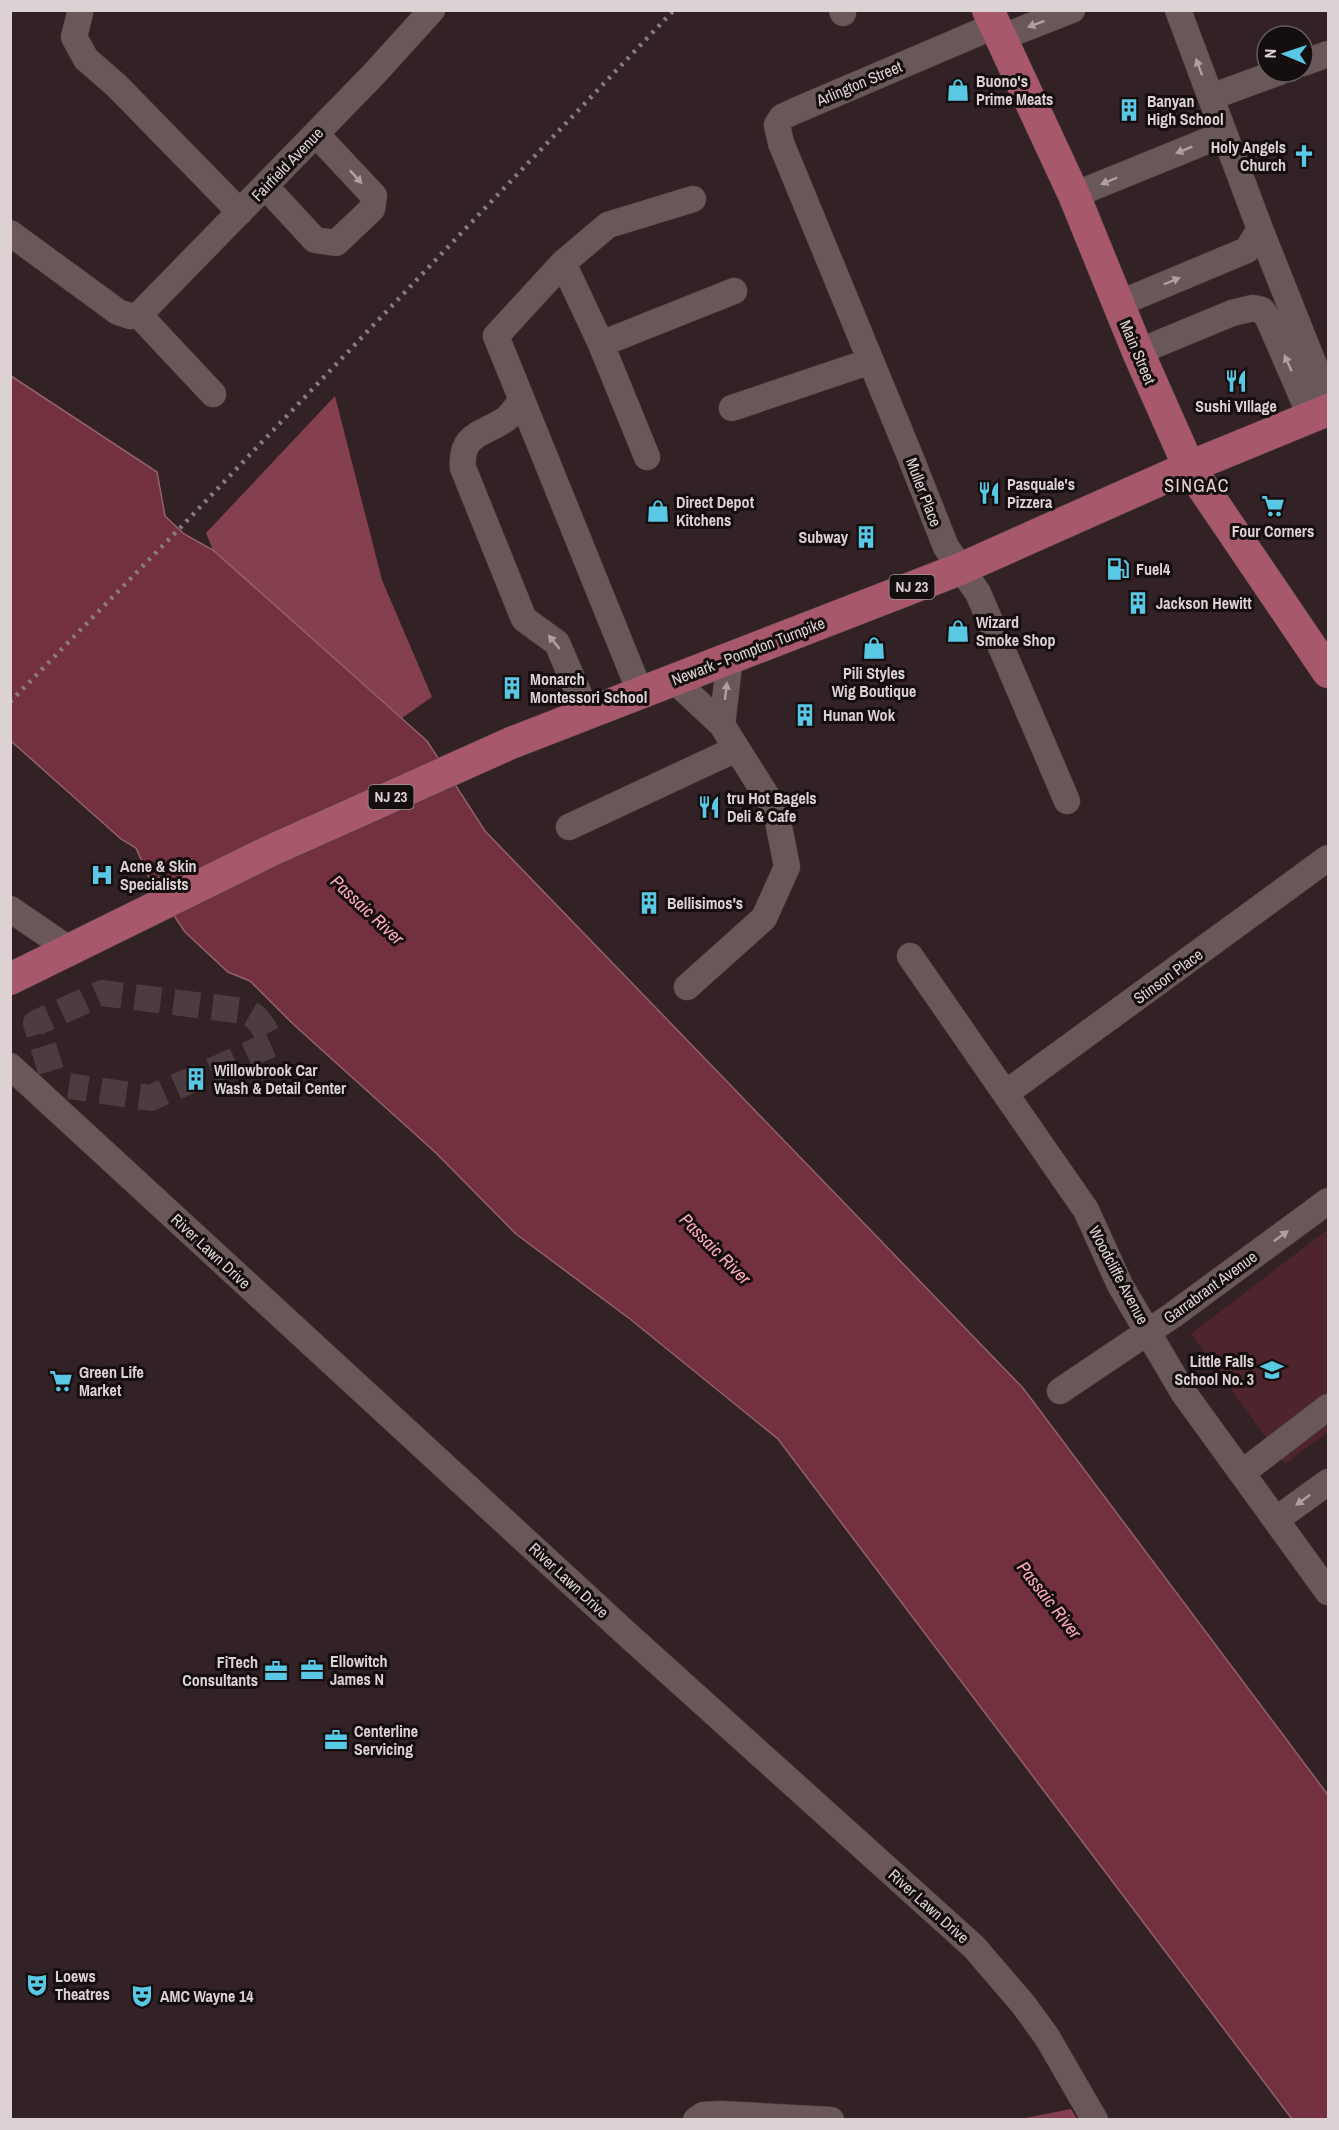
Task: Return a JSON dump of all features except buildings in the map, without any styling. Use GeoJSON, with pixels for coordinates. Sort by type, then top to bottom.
{"type":"FeatureCollection","features":[{"type":"Feature","properties":{"kind":"main road","name":"Main Street"},"geometry":{"type":"LineString","coordinates":[[994,25],[1074,195],[1138,352],[1189,467],[1329,672]]}},
{"type":"Feature","properties":{"kind":"main road","name":"Newark - Pompton Turnpike"},"geometry":{"type":"LineString","coordinates":[[10,979],[270,851],[511,743],[960,569],[1323,409]]}},
{"type":"Feature","properties":{"kind":"street","name":"Fairfield Avenue"},"geometry":{"type":"LineString","coordinates":[[139,315],[374,74],[432,10]]}},
{"type":"Feature","properties":{"kind":"street"},"geometry":{"type":"LineString","coordinates":[[994,25],[1072,10]]}},
{"type":"Feature","properties":{"kind":"street"},"geometry":{"type":"LineString","coordinates":[[1178,10],[1260,229],[1323,409]]}},
{"type":"Feature","properties":{"kind":"street"},"geometry":{"type":"LineString","coordinates":[[80,14],[74,37],[86,59],[117,86],[240,212]]}},
{"type":"Feature","properties":{"kind":"street","name":"Arlington Street"},"geometry":{"type":"LineString","coordinates":[[794,175],[781,143],[777,125],[782,117],[994,25]]}},
{"type":"Feature","properties":{"kind":"street"},"geometry":{"type":"LineString","coordinates":[[1210,97],[1255,81]]}},
{"type":"Feature","properties":{"kind":"street"},"geometry":{"type":"LineString","coordinates":[[265,186],[315,240],[336,243],[372,209],[374,196],[316,134]]}},
{"type":"Feature","properties":{"kind":"street"},"geometry":{"type":"LineString","coordinates":[[1074,195],[1224,134]]}},
{"type":"Feature","properties":{"kind":"street","name":"Muller Place"},"geometry":{"type":"LineString","coordinates":[[794,175],[946,547],[978,593],[1066,801]]}},
{"type":"Feature","properties":{"kind":"street"},"geometry":{"type":"LineString","coordinates":[[640,692],[495,336],[563,262],[608,225],[693,199]]}},
{"type":"Feature","properties":{"kind":"street"},"geometry":{"type":"LineString","coordinates":[[1118,304],[1247,250],[1260,229]]}},
{"type":"Feature","properties":{"kind":"street"},"geometry":{"type":"LineString","coordinates":[[10,233],[118,312],[130,316],[139,315],[213,394]]}},
{"type":"Feature","properties":{"kind":"street"},"geometry":{"type":"LineString","coordinates":[[563,262],[601,344],[647,457]]}},
{"type":"Feature","properties":{"kind":"street"},"geometry":{"type":"LineString","coordinates":[[601,344],[734,291]]}},
{"type":"Feature","properties":{"kind":"street"},"geometry":{"type":"LineString","coordinates":[[1138,352],[1232,313],[1253,308],[1262,310],[1323,409]]}},
{"type":"Feature","properties":{"kind":"street"},"geometry":{"type":"LineString","coordinates":[[732,408],[871,361]]}},
{"type":"Feature","properties":{"kind":"street"},"geometry":{"type":"LineString","coordinates":[[522,400],[508,418],[473,437],[466,445],[462,455],[463,468],[524,619],[557,643],[587,713]]}},
{"type":"Feature","properties":{"kind":"street"},"geometry":{"type":"LineString","coordinates":[[722,725],[730,658]]}},
{"type":"Feature","properties":{"kind":"street"},"geometry":{"type":"LineString","coordinates":[[674,680],[722,725],[776,811],[787,867],[764,918],[687,987]]}},
{"type":"Feature","properties":{"kind":"street"},"geometry":{"type":"LineString","coordinates":[[569,827],[736,750]]}},
{"type":"Feature","properties":{"kind":"street","name":"Stinson Place"},"geometry":{"type":"LineString","coordinates":[[1006,1094],[1329,858]]}},
{"type":"Feature","properties":{"kind":"street"},"geometry":{"type":"LineString","coordinates":[[10,909],[70,950]]}},
{"type":"Feature","properties":{"kind":"street","name":"Woodcliffe Avenue"},"geometry":{"type":"LineString","coordinates":[[910,956],[1086,1210],[1120,1285],[1183,1392],[1329,1592]]}},
{"type":"Feature","properties":{"kind":"street","name":"River Lawn Drive"},"geometry":{"type":"LineString","coordinates":[[10,1066],[629,1636],[974,1947],[1023,2004],[1047,2037],[1095,2120]]}},
{"type":"Feature","properties":{"kind":"street","name":"Garrabrant Avenue"},"geometry":{"type":"LineString","coordinates":[[1060,1391],[1149,1332],[1329,1201]]}},
{"type":"Feature","properties":{"kind":"street"},"geometry":{"type":"LineString","coordinates":[[1242,1473],[1329,1407]]}},
{"type":"Feature","properties":{"kind":"street"},"geometry":{"type":"LineString","coordinates":[[1277,1519],[1329,1482]]}},
{"type":"Feature","properties":{"kind":"street"},"geometry":{"type":"LineString","coordinates":[[696,2120],[703,2115],[721,2114],[831,2120]]}},
{"type":"Feature","properties":{"kind":"shaded area"},"geometry":{"type":"Polygon","coordinates":[[[335,396],[382,580],[432,697],[402,718],[213,550],[206,533],[335,396]]]}},
{"type":"Feature","properties":{"kind":"shaded area","name":"Little Falls School No. 3"},"geometry":{"type":"Polygon","coordinates":[[[1328,1229],[1328,1432],[1285,1464],[1191,1334],[1328,1229]]]}},
{"type":"Feature","properties":{"kind":"shaded area"},"geometry":{"type":"Polygon","coordinates":[[[1071,2109],[1077,2119],[1020,2119],[1071,2109]]]}},
{"type":"Feature","properties":{"kind":"water","name":"Passaic River"},"geometry":{"type":"Polygon","coordinates":[[[11,376],[157,472],[165,516],[184,534],[213,550],[427,741],[485,831],[1023,1388],[1328,1795],[1328,2119],[1292,2119],[778,1439],[630,1319],[516,1234],[436,1153],[292,1023],[250,981],[228,972],[185,932],[150,880],[136,848],[121,839],[11,741],[11,376]]]}},
{"type":"Feature","properties":{"kind":"tunnel"},"geometry":{"type":"LineString","coordinates":[[51,1071],[36,1023],[102,993],[244,1011],[258,1020],[272,1044],[151,1098],[69,1086]]}},
{"type":"Feature","properties":{"kind":"railway"},"geometry":{"type":"LineString","coordinates":[[10,702],[181,527],[674,10]]}},
{"type":"Feature","properties":{"kind":"place","name":"Buono's Prime Meats"},"geometry":{"type":"Point","coordinates":[958,90]}},
{"type":"Feature","properties":{"kind":"place","name":"Banyan High School"},"geometry":{"type":"Point","coordinates":[1129,110]}},
{"type":"Feature","properties":{"kind":"place","name":"Holy Angels Church"},"geometry":{"type":"Point","coordinates":[1304,156]}},
{"type":"Feature","properties":{"kind":"place","name":"Sushi VIllage"},"geometry":{"type":"Point","coordinates":[1236,381]}},
{"type":"Feature","properties":{"kind":"place","name":"Pasquale's Pizzera"},"geometry":{"type":"Point","coordinates":[989,493]}},
{"type":"Feature","properties":{"kind":"place","name":"Four Corners"},"geometry":{"type":"Point","coordinates":[1273,506]}},
{"type":"Feature","properties":{"kind":"place","name":"Direct Depot Kitchens"},"geometry":{"type":"Point","coordinates":[658,511]}},
{"type":"Feature","properties":{"kind":"place","name":"Subway"},"geometry":{"type":"Point","coordinates":[866,537]}},
{"type":"Feature","properties":{"kind":"place","name":"Fuel4"},"geometry":{"type":"Point","coordinates":[1118,569]}},
{"type":"Feature","properties":{"kind":"place","name":"Jackson Hewitt"},"geometry":{"type":"Point","coordinates":[1138,603]}},
{"type":"Feature","properties":{"kind":"place","name":"Wizard Smoke Shop"},"geometry":{"type":"Point","coordinates":[958,631]}},
{"type":"Feature","properties":{"kind":"place","name":"Pili Styles Wig Boutique"},"geometry":{"type":"Point","coordinates":[874,648]}},
{"type":"Feature","properties":{"kind":"place","name":"Monarch Montessori School"},"geometry":{"type":"Point","coordinates":[512,688]}},
{"type":"Feature","properties":{"kind":"place","name":"Hunan Wok"},"geometry":{"type":"Point","coordinates":[805,715]}},
{"type":"Feature","properties":{"kind":"place","name":"tru Hot Bagels Deli & Cafe"},"geometry":{"type":"Point","coordinates":[709,807]}},
{"type":"Feature","properties":{"kind":"place","name":"Acne & Skin Specialists"},"geometry":{"type":"Point","coordinates":[102,875]}},
{"type":"Feature","properties":{"kind":"place","name":"Bellisimos's"},"geometry":{"type":"Point","coordinates":[649,903]}},
{"type":"Feature","properties":{"kind":"place","name":"Willowbrook Car Wash & Detail Center"},"geometry":{"type":"Point","coordinates":[196,1079]}},
{"type":"Feature","properties":{"kind":"place","name":"Little Falls School No. 3"},"geometry":{"type":"Point","coordinates":[1272,1370]}},
{"type":"Feature","properties":{"kind":"place","name":"Green Life Market"},"geometry":{"type":"Point","coordinates":[61,1381]}},
{"type":"Feature","properties":{"kind":"place","name":"Ellowitch James N"},"geometry":{"type":"Point","coordinates":[312,1670]}},
{"type":"Feature","properties":{"kind":"place","name":"FiTech Consultants"},"geometry":{"type":"Point","coordinates":[276,1671]}},
{"type":"Feature","properties":{"kind":"place","name":"Centerline Servicing"},"geometry":{"type":"Point","coordinates":[336,1740]}},
{"type":"Feature","properties":{"kind":"place","name":"Loews Theatres"},"geometry":{"type":"Point","coordinates":[37,1985]}},
{"type":"Feature","properties":{"kind":"place","name":"AMC Wayne 14"},"geometry":{"type":"Point","coordinates":[142,1996]}},
{"type":"Feature","properties":{"kind":"district","name":"SINGAC"},"geometry":{"type":"Point","coordinates":[1197,486]}}]}
